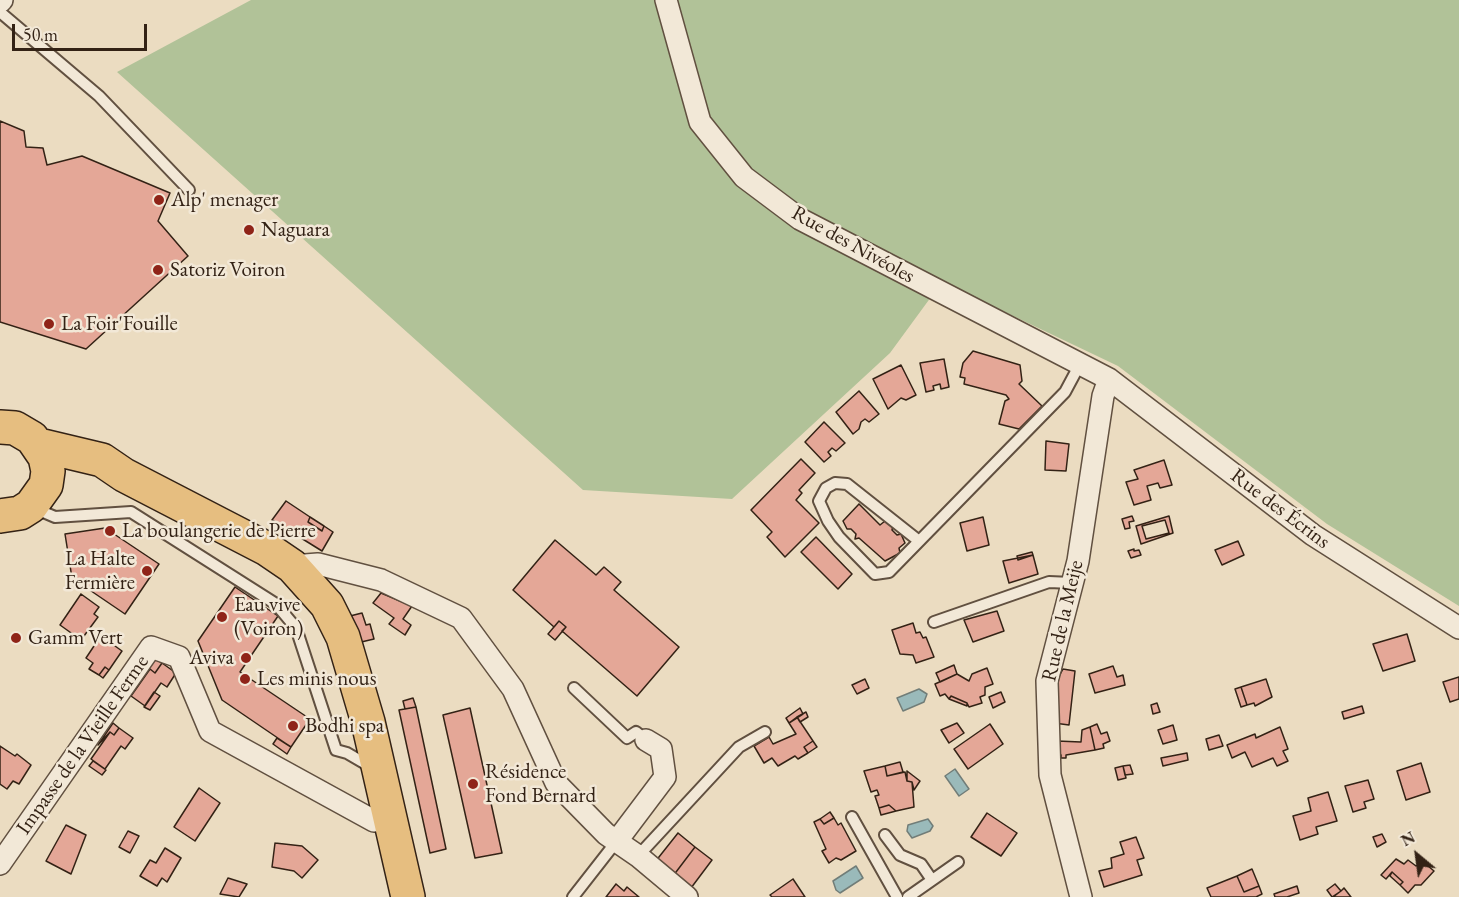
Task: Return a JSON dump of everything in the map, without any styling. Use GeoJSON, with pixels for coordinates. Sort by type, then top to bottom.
{"type":"FeatureCollection","features":[{"type":"Feature","properties":{"kind":"main road"},"geometry":{"type":"LineString","coordinates":[[0,427],[24,432],[39,445],[55,451],[87,454],[102,460],[124,475],[279,557],[313,607],[327,641],[370,766],[382,819],[408,897]]}},
{"type":"Feature","properties":{"kind":"main road"},"geometry":{"type":"LineString","coordinates":[[39,445],[47,464],[39,496]]}},
{"type":"Feature","properties":{"kind":"main road"},"geometry":{"type":"LineString","coordinates":[[0,516],[20,513],[39,496],[73,474],[97,472],[124,475]]}},
{"type":"Feature","properties":{"kind":"main road"},"geometry":{"type":"LineString","coordinates":[[382,819],[390,897]]}},
{"type":"Feature","properties":{"kind":"street","name":"Rue des Nivéoles"},"geometry":{"type":"LineString","coordinates":[[666,0],[700,122],[744,177],[800,219],[1109,380]]}},
{"type":"Feature","properties":{"kind":"street","name":"Rue de la Meije"},"geometry":{"type":"LineString","coordinates":[[1081,897],[1050,775],[1047,681],[1078,561],[1103,396],[1109,380]]}},
{"type":"Feature","properties":{"kind":"street","name":"Rue des Écrins"},"geometry":{"type":"LineString","coordinates":[[1109,380],[1313,535],[1459,628]]}},
{"type":"Feature","properties":{"kind":"street"},"geometry":{"type":"LineString","coordinates":[[279,557],[381,580],[462,618],[513,688],[556,783],[599,828],[638,856],[682,895]]}},
{"type":"Feature","properties":{"kind":"street","name":"Impasse de la Vieille Ferme"},"geometry":{"type":"LineString","coordinates":[[0,864],[151,647],[179,657],[210,731],[382,819]]}},
{"type":"Feature","properties":{"kind":"street"},"geometry":{"type":"LineString","coordinates":[[616,842],[665,777],[661,749],[646,740]]}},
{"type":"Feature","properties":{"kind":"lane"},"geometry":{"type":"LineString","coordinates":[[0,12],[99,96],[189,190]]}},
{"type":"Feature","properties":{"kind":"lane"},"geometry":{"type":"LineString","coordinates":[[919,541],[847,484],[835,483],[826,488],[819,501],[828,521],[839,537],[875,574],[889,572],[1065,392],[1080,364]]}},
{"type":"Feature","properties":{"kind":"lane"},"geometry":{"type":"LineString","coordinates":[[39,496],[55,517],[131,512],[276,604],[296,628],[336,750],[347,753],[370,766]]}},
{"type":"Feature","properties":{"kind":"lane"},"geometry":{"type":"LineString","coordinates":[[934,622],[1049,582],[1072,583]]}},
{"type":"Feature","properties":{"kind":"lane"},"geometry":{"type":"LineString","coordinates":[[573,688],[627,738],[636,732],[646,740]]}},
{"type":"Feature","properties":{"kind":"lane"},"geometry":{"type":"LineString","coordinates":[[638,856],[739,747],[765,732]]}},
{"type":"Feature","properties":{"kind":"lane"},"geometry":{"type":"LineString","coordinates":[[852,817],[897,897]]}},
{"type":"Feature","properties":{"kind":"lane"},"geometry":{"type":"LineString","coordinates":[[885,834],[900,855],[921,864],[932,880]]}},
{"type":"Feature","properties":{"kind":"lane"},"geometry":{"type":"LineString","coordinates":[[573,897],[616,842]]}},
{"type":"Feature","properties":{"kind":"lane"},"geometry":{"type":"LineString","coordinates":[[908,897],[958,862]]}},
{"type":"Feature","properties":{"kind":"green space"},"geometry":{"type":"Polygon","coordinates":[[[251,0],[1459,0],[1459,606],[1327,524],[1118,366],[942,282],[890,353],[732,499],[583,490],[117,72],[251,0]]]}},
{"type":"Feature","properties":{"kind":"water"},"geometry":{"type":"Polygon","coordinates":[[[919,689],[927,694],[924,702],[903,711],[897,698],[919,689]]]}},
{"type":"Feature","properties":{"kind":"water"},"geometry":{"type":"Polygon","coordinates":[[[955,769],[969,789],[959,796],[945,776],[955,769]]]}},
{"type":"Feature","properties":{"kind":"water"},"geometry":{"type":"Polygon","coordinates":[[[928,819],[933,826],[930,831],[912,838],[907,831],[908,825],[928,819]]]}},
{"type":"Feature","properties":{"kind":"water"},"geometry":{"type":"Polygon","coordinates":[[[856,866],[863,878],[840,893],[836,890],[833,881],[856,866]]]}},
{"type":"Feature","properties":{"kind":"building"},"geometry":{"type":"Polygon","coordinates":[[[0,121],[24,131],[26,147],[43,148],[47,165],[82,156],[170,193],[158,221],[188,256],[86,349],[0,322],[0,121]]]}},
{"type":"Feature","properties":{"kind":"building"},"geometry":{"type":"Polygon","coordinates":[[[973,351],[1020,365],[1022,381],[1019,384],[1042,406],[1019,429],[999,424],[1005,401],[1009,399],[1006,395],[964,384],[965,378],[960,377],[963,363],[973,351]]]}},
{"type":"Feature","properties":{"kind":"building"},"geometry":{"type":"Polygon","coordinates":[[[944,359],[949,387],[941,389],[940,384],[933,386],[934,390],[926,392],[920,363],[944,359]]]}},
{"type":"Feature","properties":{"kind":"building"},"geometry":{"type":"Polygon","coordinates":[[[901,365],[916,395],[906,400],[901,398],[888,409],[873,379],[901,365]]]}},
{"type":"Feature","properties":{"kind":"building"},"geometry":{"type":"Polygon","coordinates":[[[859,391],[879,414],[869,422],[865,419],[861,422],[859,429],[853,434],[836,412],[859,391]]]}},
{"type":"Feature","properties":{"kind":"building"},"geometry":{"type":"Polygon","coordinates":[[[824,422],[845,443],[836,451],[832,448],[828,452],[831,456],[824,462],[805,442],[824,422]]]}},
{"type":"Feature","properties":{"kind":"building"},"geometry":{"type":"Polygon","coordinates":[[[1046,441],[1069,444],[1066,471],[1045,470],[1046,441]]]}},
{"type":"Feature","properties":{"kind":"building"},"geometry":{"type":"Polygon","coordinates":[[[801,459],[815,473],[799,490],[802,493],[796,500],[819,523],[785,557],[767,537],[772,532],[751,510],[801,459]]]}},
{"type":"Feature","properties":{"kind":"building"},"geometry":{"type":"Polygon","coordinates":[[[1164,460],[1172,485],[1160,488],[1158,483],[1147,486],[1151,500],[1134,505],[1126,482],[1138,479],[1134,470],[1164,460]]]}},
{"type":"Feature","properties":{"kind":"building"},"geometry":{"type":"Polygon","coordinates":[[[286,501],[310,517],[308,522],[322,531],[324,526],[333,532],[322,551],[272,520],[286,501]]]}},
{"type":"Feature","properties":{"kind":"building"},"geometry":{"type":"Polygon","coordinates":[[[859,504],[880,525],[885,521],[893,526],[892,530],[897,535],[901,534],[905,543],[899,548],[900,553],[885,561],[859,538],[855,539],[856,534],[851,529],[847,529],[843,521],[859,504]]]}},
{"type":"Feature","properties":{"kind":"building"},"geometry":{"type":"Polygon","coordinates":[[[1132,516],[1134,521],[1129,522],[1130,528],[1125,529],[1122,519],[1132,516]]]}},
{"type":"Feature","properties":{"kind":"building"},"geometry":{"type":"Polygon","coordinates":[[[1169,516],[1173,533],[1141,544],[1136,526],[1169,516]],[[1165,520],[1142,526],[1146,539],[1169,533],[1165,520]]]}},
{"type":"Feature","properties":{"kind":"building"},"geometry":{"type":"Polygon","coordinates":[[[310,517],[324,526],[322,531],[308,522],[310,517]]]}},
{"type":"Feature","properties":{"kind":"building"},"geometry":{"type":"Polygon","coordinates":[[[983,517],[989,545],[967,551],[960,523],[983,517]]]}},
{"type":"Feature","properties":{"kind":"building"},"geometry":{"type":"Polygon","coordinates":[[[105,528],[159,564],[125,614],[72,578],[65,534],[105,528]]]}},
{"type":"Feature","properties":{"kind":"building"},"geometry":{"type":"Polygon","coordinates":[[[816,537],[852,574],[838,589],[801,552],[816,537]]]}},
{"type":"Feature","properties":{"kind":"building"},"geometry":{"type":"Polygon","coordinates":[[[555,540],[596,575],[604,567],[621,582],[614,590],[679,647],[637,696],[562,631],[566,627],[559,621],[554,627],[513,590],[555,540]]]}},
{"type":"Feature","properties":{"kind":"building"},"geometry":{"type":"Polygon","coordinates":[[[1238,541],[1244,555],[1222,565],[1215,550],[1238,541]]]}},
{"type":"Feature","properties":{"kind":"building"},"geometry":{"type":"Polygon","coordinates":[[[1134,549],[1134,551],[1139,550],[1141,555],[1131,558],[1128,551],[1134,549]]]}},
{"type":"Feature","properties":{"kind":"building"},"geometry":{"type":"Polygon","coordinates":[[[1032,552],[1033,555],[1018,560],[1017,556],[1032,552]]]}},
{"type":"Feature","properties":{"kind":"building"},"geometry":{"type":"Polygon","coordinates":[[[1033,555],[1038,574],[1009,583],[1003,561],[1033,555]]]}},
{"type":"Feature","properties":{"kind":"building"},"geometry":{"type":"Polygon","coordinates":[[[235,587],[278,616],[240,672],[310,719],[291,747],[222,700],[198,641],[235,587]]]}},
{"type":"Feature","properties":{"kind":"building"},"geometry":{"type":"Polygon","coordinates":[[[381,593],[412,606],[403,619],[411,625],[405,635],[389,624],[394,618],[373,603],[381,593]]]}},
{"type":"Feature","properties":{"kind":"building"},"geometry":{"type":"Polygon","coordinates":[[[81,594],[99,607],[94,614],[98,617],[81,640],[60,625],[81,594]]]}},
{"type":"Feature","properties":{"kind":"building"},"geometry":{"type":"Polygon","coordinates":[[[997,611],[1004,631],[973,642],[964,620],[997,611]]]}},
{"type":"Feature","properties":{"kind":"building"},"geometry":{"type":"Polygon","coordinates":[[[362,613],[366,625],[370,624],[374,639],[357,643],[350,616],[362,613]]]}},
{"type":"Feature","properties":{"kind":"building"},"geometry":{"type":"Polygon","coordinates":[[[559,621],[566,627],[555,640],[548,634],[559,621]]]}},
{"type":"Feature","properties":{"kind":"building"},"geometry":{"type":"Polygon","coordinates":[[[913,623],[916,633],[920,632],[923,638],[926,637],[934,657],[916,663],[913,655],[900,654],[892,630],[913,623]]]}},
{"type":"Feature","properties":{"kind":"building"},"geometry":{"type":"Polygon","coordinates":[[[1407,634],[1415,661],[1383,671],[1373,644],[1407,634]]]}},
{"type":"Feature","properties":{"kind":"building"},"geometry":{"type":"Polygon","coordinates":[[[98,640],[105,645],[108,641],[122,651],[109,670],[105,667],[99,675],[89,669],[93,663],[86,658],[98,640]]]}},
{"type":"Feature","properties":{"kind":"building"},"geometry":{"type":"Polygon","coordinates":[[[154,658],[162,663],[155,673],[150,669],[140,683],[154,658]]]}},
{"type":"Feature","properties":{"kind":"building"},"geometry":{"type":"Polygon","coordinates":[[[162,663],[176,673],[167,687],[161,683],[145,706],[131,696],[150,669],[155,673],[162,663]]]}},
{"type":"Feature","properties":{"kind":"building"},"geometry":{"type":"Polygon","coordinates":[[[954,665],[957,674],[940,682],[936,673],[954,665]]]}},
{"type":"Feature","properties":{"kind":"building"},"geometry":{"type":"Polygon","coordinates":[[[1113,666],[1117,677],[1123,675],[1125,685],[1095,693],[1089,674],[1113,666]]]}},
{"type":"Feature","properties":{"kind":"building"},"geometry":{"type":"Polygon","coordinates":[[[105,667],[109,670],[103,678],[99,675],[105,667]]]}},
{"type":"Feature","properties":{"kind":"building"},"geometry":{"type":"Polygon","coordinates":[[[987,668],[993,684],[985,687],[985,695],[980,697],[982,703],[969,707],[967,703],[951,696],[949,699],[945,694],[940,696],[935,684],[957,674],[969,681],[972,674],[987,668]]]}},
{"type":"Feature","properties":{"kind":"building"},"geometry":{"type":"Polygon","coordinates":[[[1063,669],[1075,671],[1069,725],[1054,723],[1057,680],[1063,669]]]}},
{"type":"Feature","properties":{"kind":"building"},"geometry":{"type":"Polygon","coordinates":[[[1459,677],[1459,699],[1450,702],[1443,682],[1459,677]]]}},
{"type":"Feature","properties":{"kind":"building"},"geometry":{"type":"Polygon","coordinates":[[[865,679],[869,688],[857,694],[852,685],[865,679]]]}},
{"type":"Feature","properties":{"kind":"building"},"geometry":{"type":"Polygon","coordinates":[[[1266,679],[1272,697],[1255,706],[1254,703],[1247,705],[1241,687],[1266,679]]]}},
{"type":"Feature","properties":{"kind":"building"},"geometry":{"type":"Polygon","coordinates":[[[1241,687],[1247,705],[1241,707],[1235,689],[1241,687]]]}},
{"type":"Feature","properties":{"kind":"building"},"geometry":{"type":"Polygon","coordinates":[[[154,692],[160,696],[150,710],[144,707],[154,692]]]}},
{"type":"Feature","properties":{"kind":"building"},"geometry":{"type":"Polygon","coordinates":[[[1001,692],[1005,702],[993,708],[989,697],[1001,692]]]}},
{"type":"Feature","properties":{"kind":"building"},"geometry":{"type":"Polygon","coordinates":[[[951,696],[967,703],[967,706],[949,699],[951,696]]]}},
{"type":"Feature","properties":{"kind":"building"},"geometry":{"type":"Polygon","coordinates":[[[413,698],[416,707],[405,709],[403,701],[413,698]]]}},
{"type":"Feature","properties":{"kind":"building"},"geometry":{"type":"Polygon","coordinates":[[[1157,703],[1160,712],[1153,714],[1151,705],[1157,703]]]}},
{"type":"Feature","properties":{"kind":"building"},"geometry":{"type":"Polygon","coordinates":[[[1362,706],[1364,713],[1344,719],[1342,712],[1362,706]]]}},
{"type":"Feature","properties":{"kind":"building"},"geometry":{"type":"Polygon","coordinates":[[[416,707],[446,849],[430,853],[399,710],[416,707]]]}},
{"type":"Feature","properties":{"kind":"building","name":"Résidence Fond Bernard"},"geometry":{"type":"Polygon","coordinates":[[[470,708],[502,853],[475,858],[443,715],[470,708]]]}},
{"type":"Feature","properties":{"kind":"building"},"geometry":{"type":"Polygon","coordinates":[[[800,708],[803,714],[789,723],[786,718],[800,708]]]}},
{"type":"Feature","properties":{"kind":"building"},"geometry":{"type":"Polygon","coordinates":[[[806,712],[808,717],[800,722],[797,717],[806,712]]]}},
{"type":"Feature","properties":{"kind":"building"},"geometry":{"type":"Polygon","coordinates":[[[797,717],[813,741],[804,747],[808,753],[798,759],[795,756],[778,766],[772,758],[764,763],[754,746],[769,737],[773,744],[796,734],[789,723],[797,717]]]}},
{"type":"Feature","properties":{"kind":"building"},"geometry":{"type":"Polygon","coordinates":[[[113,723],[119,728],[114,735],[110,732],[98,745],[113,723]]]}},
{"type":"Feature","properties":{"kind":"building"},"geometry":{"type":"Polygon","coordinates":[[[957,723],[964,733],[949,743],[941,730],[957,723]]]}},
{"type":"Feature","properties":{"kind":"building"},"geometry":{"type":"Polygon","coordinates":[[[990,724],[1003,744],[968,769],[954,749],[990,724]]]}},
{"type":"Feature","properties":{"kind":"building"},"geometry":{"type":"Polygon","coordinates":[[[1097,724],[1101,734],[1107,732],[1110,741],[1103,744],[1104,748],[1095,750],[1090,727],[1097,724]]]}},
{"type":"Feature","properties":{"kind":"building"},"geometry":{"type":"Polygon","coordinates":[[[1173,725],[1177,740],[1163,744],[1158,730],[1173,725]]]}},
{"type":"Feature","properties":{"kind":"building"},"geometry":{"type":"Polygon","coordinates":[[[1090,727],[1095,750],[1066,755],[1066,758],[1061,758],[1061,755],[1056,753],[1057,741],[1081,742],[1082,730],[1090,727]]]}},
{"type":"Feature","properties":{"kind":"building"},"geometry":{"type":"Polygon","coordinates":[[[1280,727],[1288,749],[1283,751],[1288,761],[1277,766],[1273,758],[1252,767],[1245,752],[1232,758],[1227,745],[1255,734],[1256,738],[1280,727]]]}},
{"type":"Feature","properties":{"kind":"building"},"geometry":{"type":"Polygon","coordinates":[[[119,728],[133,738],[125,749],[121,746],[105,769],[91,759],[110,732],[114,735],[119,728]]]}},
{"type":"Feature","properties":{"kind":"building"},"geometry":{"type":"Polygon","coordinates":[[[1219,735],[1223,746],[1209,750],[1206,739],[1219,735]]]}},
{"type":"Feature","properties":{"kind":"building"},"geometry":{"type":"Polygon","coordinates":[[[277,738],[291,747],[287,754],[273,744],[277,738]]]}},
{"type":"Feature","properties":{"kind":"building"},"geometry":{"type":"Polygon","coordinates":[[[813,741],[817,747],[808,753],[804,747],[813,741]]]}},
{"type":"Feature","properties":{"kind":"building"},"geometry":{"type":"Polygon","coordinates":[[[0,746],[15,756],[17,754],[31,765],[19,784],[13,781],[7,789],[0,784],[0,746]]]}},
{"type":"Feature","properties":{"kind":"building"},"geometry":{"type":"Polygon","coordinates":[[[1187,753],[1188,760],[1163,766],[1161,758],[1187,753]]]}},
{"type":"Feature","properties":{"kind":"building"},"geometry":{"type":"Polygon","coordinates":[[[93,761],[106,770],[102,775],[89,766],[93,761]]]}},
{"type":"Feature","properties":{"kind":"building"},"geometry":{"type":"Polygon","coordinates":[[[900,762],[903,772],[887,776],[885,766],[900,762]]]}},
{"type":"Feature","properties":{"kind":"building"},"geometry":{"type":"Polygon","coordinates":[[[1421,763],[1430,792],[1406,800],[1397,771],[1421,763]]]}},
{"type":"Feature","properties":{"kind":"building"},"geometry":{"type":"Polygon","coordinates":[[[1130,765],[1133,774],[1125,775],[1123,766],[1130,765]]]}},
{"type":"Feature","properties":{"kind":"building"},"geometry":{"type":"Polygon","coordinates":[[[885,766],[887,776],[905,772],[907,781],[912,782],[914,807],[896,811],[889,805],[879,808],[875,796],[879,795],[877,790],[871,792],[864,771],[885,766]]]}},
{"type":"Feature","properties":{"kind":"building"},"geometry":{"type":"Polygon","coordinates":[[[1123,766],[1126,778],[1118,780],[1115,768],[1123,766]]]}},
{"type":"Feature","properties":{"kind":"building"},"geometry":{"type":"Polygon","coordinates":[[[907,771],[920,781],[914,790],[912,782],[907,781],[907,771]]]}},
{"type":"Feature","properties":{"kind":"building"},"geometry":{"type":"Polygon","coordinates":[[[1368,780],[1374,799],[1364,802],[1366,808],[1353,812],[1345,786],[1368,780]]]}},
{"type":"Feature","properties":{"kind":"building"},"geometry":{"type":"Polygon","coordinates":[[[199,788],[220,803],[195,841],[174,827],[199,788]]]}},
{"type":"Feature","properties":{"kind":"building"},"geometry":{"type":"Polygon","coordinates":[[[1328,792],[1337,821],[1316,827],[1318,834],[1300,840],[1293,816],[1311,811],[1308,798],[1328,792]]]}},
{"type":"Feature","properties":{"kind":"building"},"geometry":{"type":"Polygon","coordinates":[[[889,805],[896,811],[881,815],[879,808],[889,805]]]}},
{"type":"Feature","properties":{"kind":"building"},"geometry":{"type":"Polygon","coordinates":[[[830,812],[834,818],[824,824],[820,819],[830,812]]]}},
{"type":"Feature","properties":{"kind":"building"},"geometry":{"type":"Polygon","coordinates":[[[987,813],[1017,833],[1001,856],[971,837],[987,813]]]}},
{"type":"Feature","properties":{"kind":"building"},"geometry":{"type":"Polygon","coordinates":[[[834,818],[838,825],[841,823],[856,851],[841,860],[836,858],[829,863],[822,851],[826,849],[814,822],[820,819],[824,824],[834,818]]]}},
{"type":"Feature","properties":{"kind":"building"},"geometry":{"type":"Polygon","coordinates":[[[66,825],[86,835],[71,874],[46,861],[66,825]]]}},
{"type":"Feature","properties":{"kind":"building"},"geometry":{"type":"Polygon","coordinates":[[[128,831],[139,836],[130,853],[119,847],[128,831]]]}},
{"type":"Feature","properties":{"kind":"building"},"geometry":{"type":"Polygon","coordinates":[[[678,833],[695,847],[673,876],[655,862],[678,833]]]}},
{"type":"Feature","properties":{"kind":"building"},"geometry":{"type":"Polygon","coordinates":[[[1382,834],[1386,842],[1377,847],[1373,837],[1382,834]]]}},
{"type":"Feature","properties":{"kind":"building"},"geometry":{"type":"Polygon","coordinates":[[[1136,837],[1144,858],[1137,860],[1142,875],[1104,887],[1099,871],[1112,868],[1111,858],[1124,854],[1120,842],[1136,837]]]}},
{"type":"Feature","properties":{"kind":"building"},"geometry":{"type":"Polygon","coordinates":[[[275,843],[302,846],[318,860],[302,878],[294,871],[272,867],[275,843]]]}},
{"type":"Feature","properties":{"kind":"building"},"geometry":{"type":"Polygon","coordinates":[[[695,847],[712,860],[691,888],[673,876],[695,847]]]}},
{"type":"Feature","properties":{"kind":"building"},"geometry":{"type":"Polygon","coordinates":[[[165,848],[181,858],[167,882],[162,878],[157,886],[140,876],[150,860],[156,863],[165,848]]]}},
{"type":"Feature","properties":{"kind":"building"},"geometry":{"type":"Polygon","coordinates":[[[1396,859],[1404,864],[1408,860],[1416,866],[1422,861],[1434,871],[1421,885],[1415,885],[1408,893],[1400,885],[1403,882],[1392,872],[1386,879],[1381,875],[1396,859]]]}},
{"type":"Feature","properties":{"kind":"building"},"geometry":{"type":"Polygon","coordinates":[[[1252,869],[1259,886],[1244,892],[1237,876],[1252,869]]]}},
{"type":"Feature","properties":{"kind":"building"},"geometry":{"type":"Polygon","coordinates":[[[1392,872],[1403,882],[1400,885],[1390,876],[1392,872]]]}},
{"type":"Feature","properties":{"kind":"building"},"geometry":{"type":"Polygon","coordinates":[[[1237,876],[1244,892],[1259,886],[1262,894],[1256,897],[1211,897],[1207,888],[1237,876]]]}},
{"type":"Feature","properties":{"kind":"building"},"geometry":{"type":"Polygon","coordinates":[[[228,878],[247,884],[239,897],[220,894],[228,878]]]}},
{"type":"Feature","properties":{"kind":"building"},"geometry":{"type":"Polygon","coordinates":[[[793,879],[805,897],[772,897],[770,895],[793,879]]]}},
{"type":"Feature","properties":{"kind":"building"},"geometry":{"type":"Polygon","coordinates":[[[616,884],[624,891],[627,887],[639,897],[606,897],[616,884]]]}},
{"type":"Feature","properties":{"kind":"building"},"geometry":{"type":"Polygon","coordinates":[[[1335,884],[1341,891],[1332,897],[1327,890],[1335,884]]]}},
{"type":"Feature","properties":{"kind":"building"},"geometry":{"type":"Polygon","coordinates":[[[1297,886],[1299,893],[1287,897],[1275,897],[1274,894],[1297,886]]]}},
{"type":"Feature","properties":{"kind":"building"},"geometry":{"type":"Polygon","coordinates":[[[1344,888],[1351,897],[1333,897],[1341,891],[1344,888]]]}},
{"type":"Feature","properties":{"kind":"place","name":"Alp' menager"},"geometry":{"type":"Point","coordinates":[159,200]}},
{"type":"Feature","properties":{"kind":"place","name":"Naguara"},"geometry":{"type":"Point","coordinates":[249,230]}},
{"type":"Feature","properties":{"kind":"place","name":"Satoriz Voiron"},"geometry":{"type":"Point","coordinates":[158,270]}},
{"type":"Feature","properties":{"kind":"place","name":"La Foir'Fouille"},"geometry":{"type":"Point","coordinates":[49,324]}},
{"type":"Feature","properties":{"kind":"place","name":"La boulangerie de Pierre"},"geometry":{"type":"Point","coordinates":[110,531]}},
{"type":"Feature","properties":{"kind":"place","name":"La Halte Fermière"},"geometry":{"type":"Point","coordinates":[147,571]}},
{"type":"Feature","properties":{"kind":"place","name":"Eau vive (Voiron)"},"geometry":{"type":"Point","coordinates":[222,617]}},
{"type":"Feature","properties":{"kind":"place","name":"Gamm Vert"},"geometry":{"type":"Point","coordinates":[16,638]}},
{"type":"Feature","properties":{"kind":"place","name":"Aviva"},"geometry":{"type":"Point","coordinates":[246,658]}},
{"type":"Feature","properties":{"kind":"place","name":"Les minis nous"},"geometry":{"type":"Point","coordinates":[245,679]}},
{"type":"Feature","properties":{"kind":"place","name":"Bodhi spa"},"geometry":{"type":"Point","coordinates":[293,726]}},
{"type":"Feature","properties":{"kind":"place","name":"Résidence Fond Bernard"},"geometry":{"type":"Point","coordinates":[473,784]}}]}
